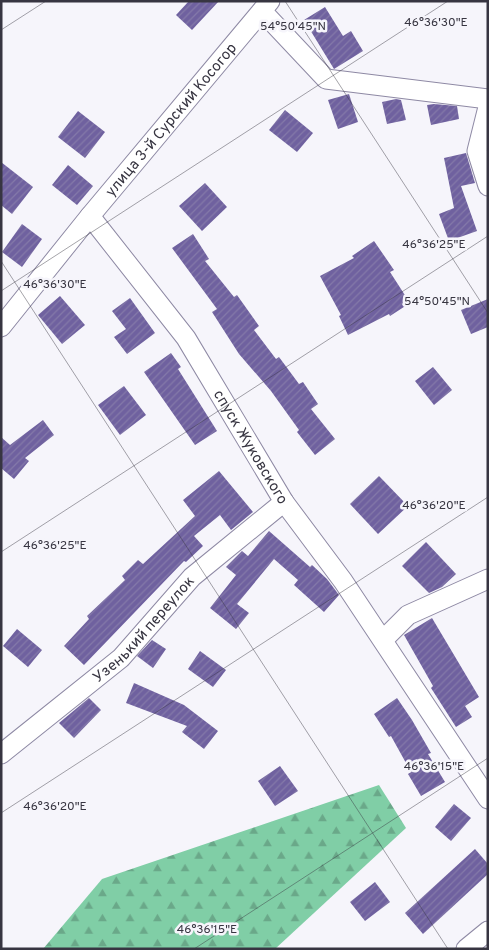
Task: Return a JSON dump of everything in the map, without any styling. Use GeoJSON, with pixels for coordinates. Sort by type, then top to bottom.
{"type":"FeatureCollection","features":[{"type":"Feature","properties":{"kind":"street"},"geometry":{"type":"LineString","coordinates":[[266,6],[326,80],[488,99]]}},
{"type":"Feature","properties":{"kind":"street","name":"улица 3-й Сурский Косогор"},"geometry":{"type":"LineString","coordinates":[[90,216],[266,6]]}},
{"type":"Feature","properties":{"kind":"street"},"geometry":{"type":"LineString","coordinates":[[488,107],[477,151],[488,186]]}},
{"type":"Feature","properties":{"kind":"street"},"geometry":{"type":"LineString","coordinates":[[1,327],[90,216]]}},
{"type":"Feature","properties":{"kind":"street","name":"спуск Жуковского"},"geometry":{"type":"LineString","coordinates":[[90,216],[186,338],[284,502],[343,581],[488,799]]}},
{"type":"Feature","properties":{"kind":"street","name":"Узенький переулок"},"geometry":{"type":"LineString","coordinates":[[1,754],[121,658],[192,577],[284,502]]}},
{"type":"Feature","properties":{"kind":"street"},"geometry":{"type":"LineString","coordinates":[[383,640],[408,615],[488,579]]}},
{"type":"Feature","properties":{"kind":"street"},"geometry":{"type":"LineString","coordinates":[[466,949],[488,931]]}},
{"type":"Feature","properties":{"kind":"green space"},"geometry":{"type":"Polygon","coordinates":[[[379,785],[406,828],[275,949],[43,949],[102,879],[379,785]]]}},
{"type":"Feature","properties":{"kind":"building"},"geometry":{"type":"Polygon","coordinates":[[[189,1],[219,1],[192,30],[176,15],[189,1]]]}},
{"type":"Feature","properties":{"kind":"building"},"geometry":{"type":"Polygon","coordinates":[[[325,7],[343,36],[351,31],[363,51],[334,69],[304,20],[325,7]]]}},
{"type":"Feature","properties":{"kind":"building"},"geometry":{"type":"Polygon","coordinates":[[[349,94],[358,122],[338,129],[328,100],[349,94]]]}},
{"type":"Feature","properties":{"kind":"building"},"geometry":{"type":"Polygon","coordinates":[[[396,99],[401,100],[406,120],[387,124],[382,102],[396,99]]]}},
{"type":"Feature","properties":{"kind":"building"},"geometry":{"type":"Polygon","coordinates":[[[427,105],[457,106],[459,119],[431,125],[427,105]]]}},
{"type":"Feature","properties":{"kind":"building"},"geometry":{"type":"Polygon","coordinates":[[[285,110],[313,133],[297,152],[269,130],[285,110]]]}},
{"type":"Feature","properties":{"kind":"building"},"geometry":{"type":"Polygon","coordinates":[[[78,111],[105,132],[85,158],[58,137],[78,111]]]}},
{"type":"Feature","properties":{"kind":"building"},"geometry":{"type":"Polygon","coordinates":[[[466,153],[475,183],[461,186],[477,231],[449,241],[439,214],[454,208],[444,158],[466,153]]]}},
{"type":"Feature","properties":{"kind":"building"},"geometry":{"type":"Polygon","coordinates":[[[1,162],[33,187],[12,214],[1,205],[1,162]]]}},
{"type":"Feature","properties":{"kind":"building"},"geometry":{"type":"Polygon","coordinates":[[[68,165],[93,186],[77,205],[52,185],[68,165]]]}},
{"type":"Feature","properties":{"kind":"building"},"geometry":{"type":"Polygon","coordinates":[[[205,183],[227,207],[202,231],[179,206],[205,183]]]}},
{"type":"Feature","properties":{"kind":"building"},"geometry":{"type":"Polygon","coordinates":[[[22,224],[42,239],[22,267],[2,252],[22,224]]]}},
{"type":"Feature","properties":{"kind":"building"},"geometry":{"type":"Polygon","coordinates":[[[193,234],[209,259],[205,261],[234,297],[237,295],[259,326],[254,330],[276,359],[279,357],[299,384],[303,382],[318,404],[311,409],[335,439],[315,455],[297,432],[299,430],[271,391],[239,354],[212,312],[217,309],[172,248],[193,234]]]}},
{"type":"Feature","properties":{"kind":"building"},"geometry":{"type":"Polygon","coordinates":[[[374,241],[394,270],[390,272],[410,303],[390,316],[389,314],[348,335],[339,316],[341,315],[320,276],[354,258],[352,256],[374,241]]]}},
{"type":"Feature","properties":{"kind":"building"},"geometry":{"type":"Polygon","coordinates":[[[60,296],[85,325],[62,344],[38,315],[60,296]]]}},
{"type":"Feature","properties":{"kind":"building"},"geometry":{"type":"Polygon","coordinates":[[[130,298],[155,333],[127,354],[114,337],[126,329],[112,311],[130,298]]]}},
{"type":"Feature","properties":{"kind":"building"},"geometry":{"type":"Polygon","coordinates":[[[488,299],[488,327],[471,334],[461,310],[488,299]]]}},
{"type":"Feature","properties":{"kind":"building"},"geometry":{"type":"Polygon","coordinates":[[[171,353],[181,367],[178,369],[217,431],[195,445],[144,372],[171,353]]]}},
{"type":"Feature","properties":{"kind":"building"},"geometry":{"type":"Polygon","coordinates":[[[433,367],[452,390],[434,405],[415,381],[433,367]]]}},
{"type":"Feature","properties":{"kind":"building"},"geometry":{"type":"Polygon","coordinates":[[[124,386],[146,415],[120,435],[98,405],[124,386]]]}},
{"type":"Feature","properties":{"kind":"building"},"geometry":{"type":"Polygon","coordinates":[[[43,420],[54,435],[25,458],[29,461],[14,479],[1,468],[1,437],[10,445],[43,420]]]}},
{"type":"Feature","properties":{"kind":"building"},"geometry":{"type":"Polygon","coordinates":[[[219,471],[253,512],[231,530],[220,515],[194,536],[203,546],[186,562],[184,561],[84,665],[64,646],[89,619],[87,616],[125,580],[122,576],[138,560],[143,564],[195,516],[183,500],[219,471]]]}},
{"type":"Feature","properties":{"kind":"building"},"geometry":{"type":"Polygon","coordinates":[[[379,476],[408,506],[378,534],[350,504],[379,476]]]}},
{"type":"Feature","properties":{"kind":"building"},"geometry":{"type":"Polygon","coordinates":[[[269,531],[310,567],[312,565],[327,579],[339,595],[324,612],[294,585],[298,580],[274,559],[237,604],[249,613],[236,629],[210,608],[236,575],[226,567],[242,551],[248,556],[269,531]]]}},
{"type":"Feature","properties":{"kind":"building"},"geometry":{"type":"Polygon","coordinates":[[[426,542],[456,574],[442,587],[429,593],[402,566],[426,542]]]}},
{"type":"Feature","properties":{"kind":"building"},"geometry":{"type":"Polygon","coordinates":[[[432,618],[479,697],[465,706],[472,717],[456,727],[431,688],[433,686],[404,635],[432,618]]]}},
{"type":"Feature","properties":{"kind":"building"},"geometry":{"type":"Polygon","coordinates":[[[17,629],[42,650],[28,667],[3,646],[17,629]]]}},
{"type":"Feature","properties":{"kind":"building"},"geometry":{"type":"Polygon","coordinates":[[[152,640],[166,649],[153,668],[137,656],[152,640]]]}},
{"type":"Feature","properties":{"kind":"building"},"geometry":{"type":"Polygon","coordinates":[[[200,651],[226,670],[213,687],[188,669],[200,651]]]}},
{"type":"Feature","properties":{"kind":"building"},"geometry":{"type":"Polygon","coordinates":[[[134,683],[184,705],[218,731],[204,749],[182,732],[187,726],[126,703],[134,683]]]}},
{"type":"Feature","properties":{"kind":"building"},"geometry":{"type":"Polygon","coordinates":[[[89,698],[101,710],[74,738],[59,723],[89,698]]]}},
{"type":"Feature","properties":{"kind":"building"},"geometry":{"type":"Polygon","coordinates":[[[397,698],[431,753],[428,754],[445,782],[421,796],[408,774],[411,772],[391,736],[389,737],[374,714],[397,698]]]}},
{"type":"Feature","properties":{"kind":"building"},"geometry":{"type":"Polygon","coordinates":[[[280,766],[298,791],[275,806],[258,781],[280,766]]]}},
{"type":"Feature","properties":{"kind":"building"},"geometry":{"type":"Polygon","coordinates":[[[454,804],[471,818],[451,841],[435,827],[454,804]]]}},
{"type":"Feature","properties":{"kind":"building"},"geometry":{"type":"Polygon","coordinates":[[[475,849],[488,864],[488,874],[423,934],[405,913],[475,849]]]}},
{"type":"Feature","properties":{"kind":"building"},"geometry":{"type":"Polygon","coordinates":[[[375,882],[390,902],[365,921],[350,902],[375,882]]]}}]}
